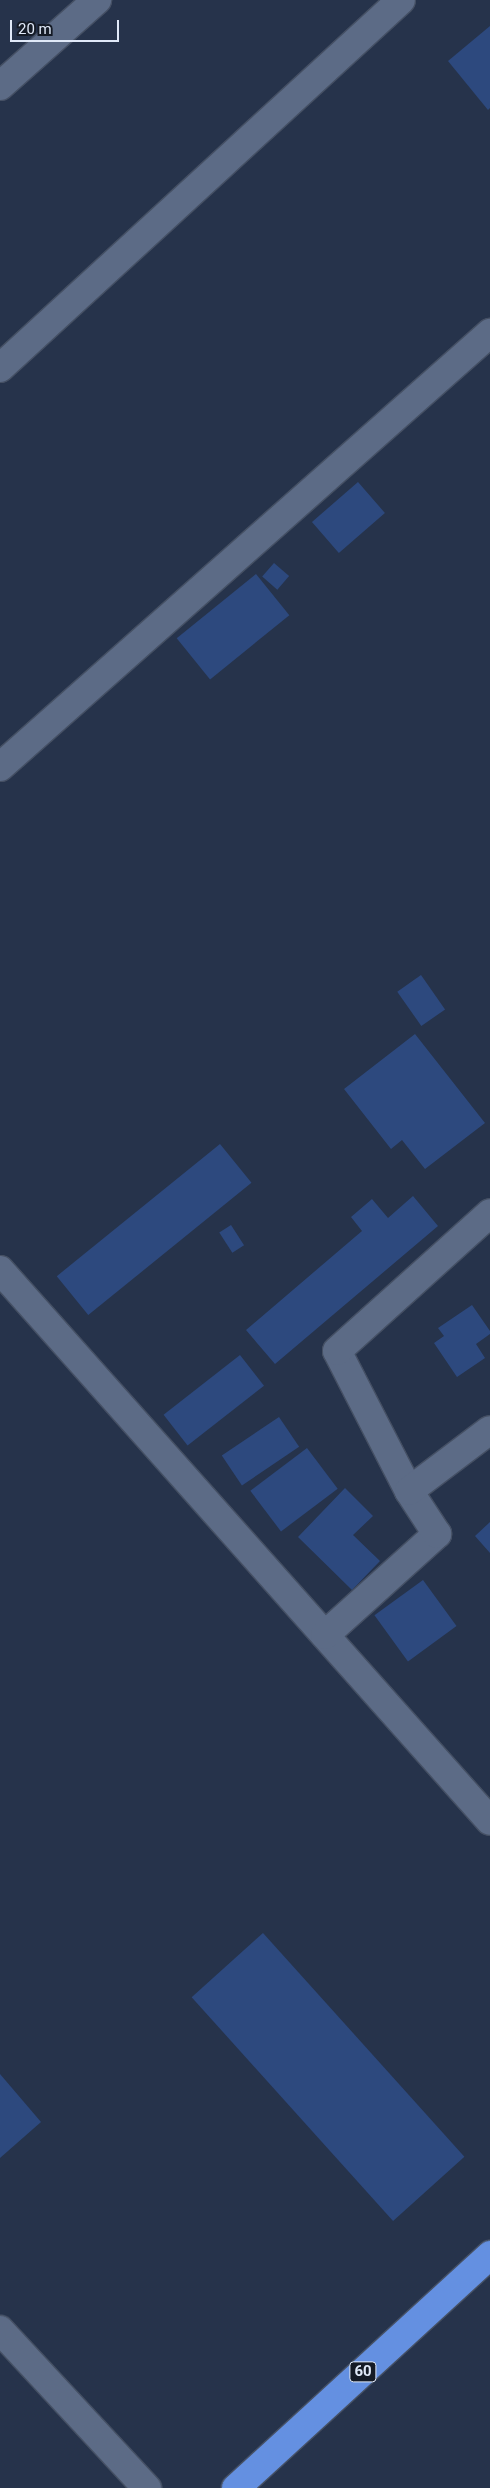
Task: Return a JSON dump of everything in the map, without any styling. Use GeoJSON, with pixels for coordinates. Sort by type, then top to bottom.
{"type":"FeatureCollection","features":[{"type":"Feature","properties":{"kind":"highway","name":"60"},"geometry":{"type":"LineString","coordinates":[[236,2488],[490,2255]]}},
{"type":"Feature","properties":{"kind":"street"},"geometry":{"type":"LineString","coordinates":[[0,86],[97,0]]}},
{"type":"Feature","properties":{"kind":"street"},"geometry":{"type":"LineString","coordinates":[[0,368],[401,0]]}},
{"type":"Feature","properties":{"kind":"street"},"geometry":{"type":"LineString","coordinates":[[0,767],[490,333]]}},
{"type":"Feature","properties":{"kind":"street"},"geometry":{"type":"LineString","coordinates":[[325,1635],[437,1534],[409,1492],[337,1351],[490,1213]]}},
{"type":"Feature","properties":{"kind":"street"},"geometry":{"type":"LineString","coordinates":[[0,1270],[490,1821]]}},
{"type":"Feature","properties":{"kind":"street"},"geometry":{"type":"LineString","coordinates":[[409,1492],[490,1430]]}},
{"type":"Feature","properties":{"kind":"street"},"geometry":{"type":"LineString","coordinates":[[0,2330],[147,2488]]}},
{"type":"Feature","properties":{"kind":"building"},"geometry":{"type":"Polygon","coordinates":[[[490,26],[490,108],[488,110],[448,61],[490,26]]]}},
{"type":"Feature","properties":{"kind":"building"},"geometry":{"type":"Polygon","coordinates":[[[358,482],[385,513],[339,553],[312,522],[358,482]]]}},
{"type":"Feature","properties":{"kind":"building"},"geometry":{"type":"Polygon","coordinates":[[[274,563],[289,576],[277,590],[262,577],[274,563]]]}},
{"type":"Feature","properties":{"kind":"building"},"geometry":{"type":"Polygon","coordinates":[[[256,574],[289,615],[210,679],[177,638],[256,574]]]}},
{"type":"Feature","properties":{"kind":"building"},"geometry":{"type":"Polygon","coordinates":[[[421,975],[445,1009],[421,1026],[397,992],[421,975]]]}},
{"type":"Feature","properties":{"kind":"building"},"geometry":{"type":"Polygon","coordinates":[[[415,1034],[485,1123],[425,1169],[402,1140],[391,1149],[344,1089],[415,1034]]]}},
{"type":"Feature","properties":{"kind":"building"},"geometry":{"type":"Polygon","coordinates":[[[220,1144],[251,1183],[88,1315],[57,1276],[220,1144]]]}},
{"type":"Feature","properties":{"kind":"building"},"geometry":{"type":"Polygon","coordinates":[[[413,1196],[438,1226],[275,1364],[246,1330],[362,1231],[351,1217],[372,1199],[388,1218],[413,1196]]]}},
{"type":"Feature","properties":{"kind":"building"},"geometry":{"type":"Polygon","coordinates":[[[231,1225],[244,1245],[232,1253],[219,1233],[231,1225]]]}},
{"type":"Feature","properties":{"kind":"building"},"geometry":{"type":"Polygon","coordinates":[[[472,1305],[490,1331],[490,1334],[476,1344],[485,1358],[457,1377],[434,1343],[444,1336],[438,1328],[472,1305]]]}},
{"type":"Feature","properties":{"kind":"building"},"geometry":{"type":"Polygon","coordinates":[[[240,1355],[264,1386],[188,1445],[164,1415],[240,1355]]]}},
{"type":"Feature","properties":{"kind":"building"},"geometry":{"type":"Polygon","coordinates":[[[279,1417],[299,1447],[242,1485],[222,1456],[279,1417]]]}},
{"type":"Feature","properties":{"kind":"building"},"geometry":{"type":"Polygon","coordinates":[[[307,1448],[338,1489],[281,1531],[250,1491],[307,1448]]]}},
{"type":"Feature","properties":{"kind":"building"},"geometry":{"type":"Polygon","coordinates":[[[345,1488],[373,1516],[353,1535],[380,1561],[352,1590],[298,1537],[345,1488]]]}},
{"type":"Feature","properties":{"kind":"building"},"geometry":{"type":"Polygon","coordinates":[[[490,1522],[490,1553],[475,1536],[490,1522]]]}},
{"type":"Feature","properties":{"kind":"building"},"geometry":{"type":"Polygon","coordinates":[[[423,1580],[457,1626],[408,1661],[374,1615],[423,1580]]]}},
{"type":"Feature","properties":{"kind":"building"},"geometry":{"type":"Polygon","coordinates":[[[263,1933],[464,2157],[393,2221],[192,1997],[263,1933]]]}},
{"type":"Feature","properties":{"kind":"building"},"geometry":{"type":"Polygon","coordinates":[[[0,2074],[41,2122],[0,2158],[0,2074]]]}}]}
